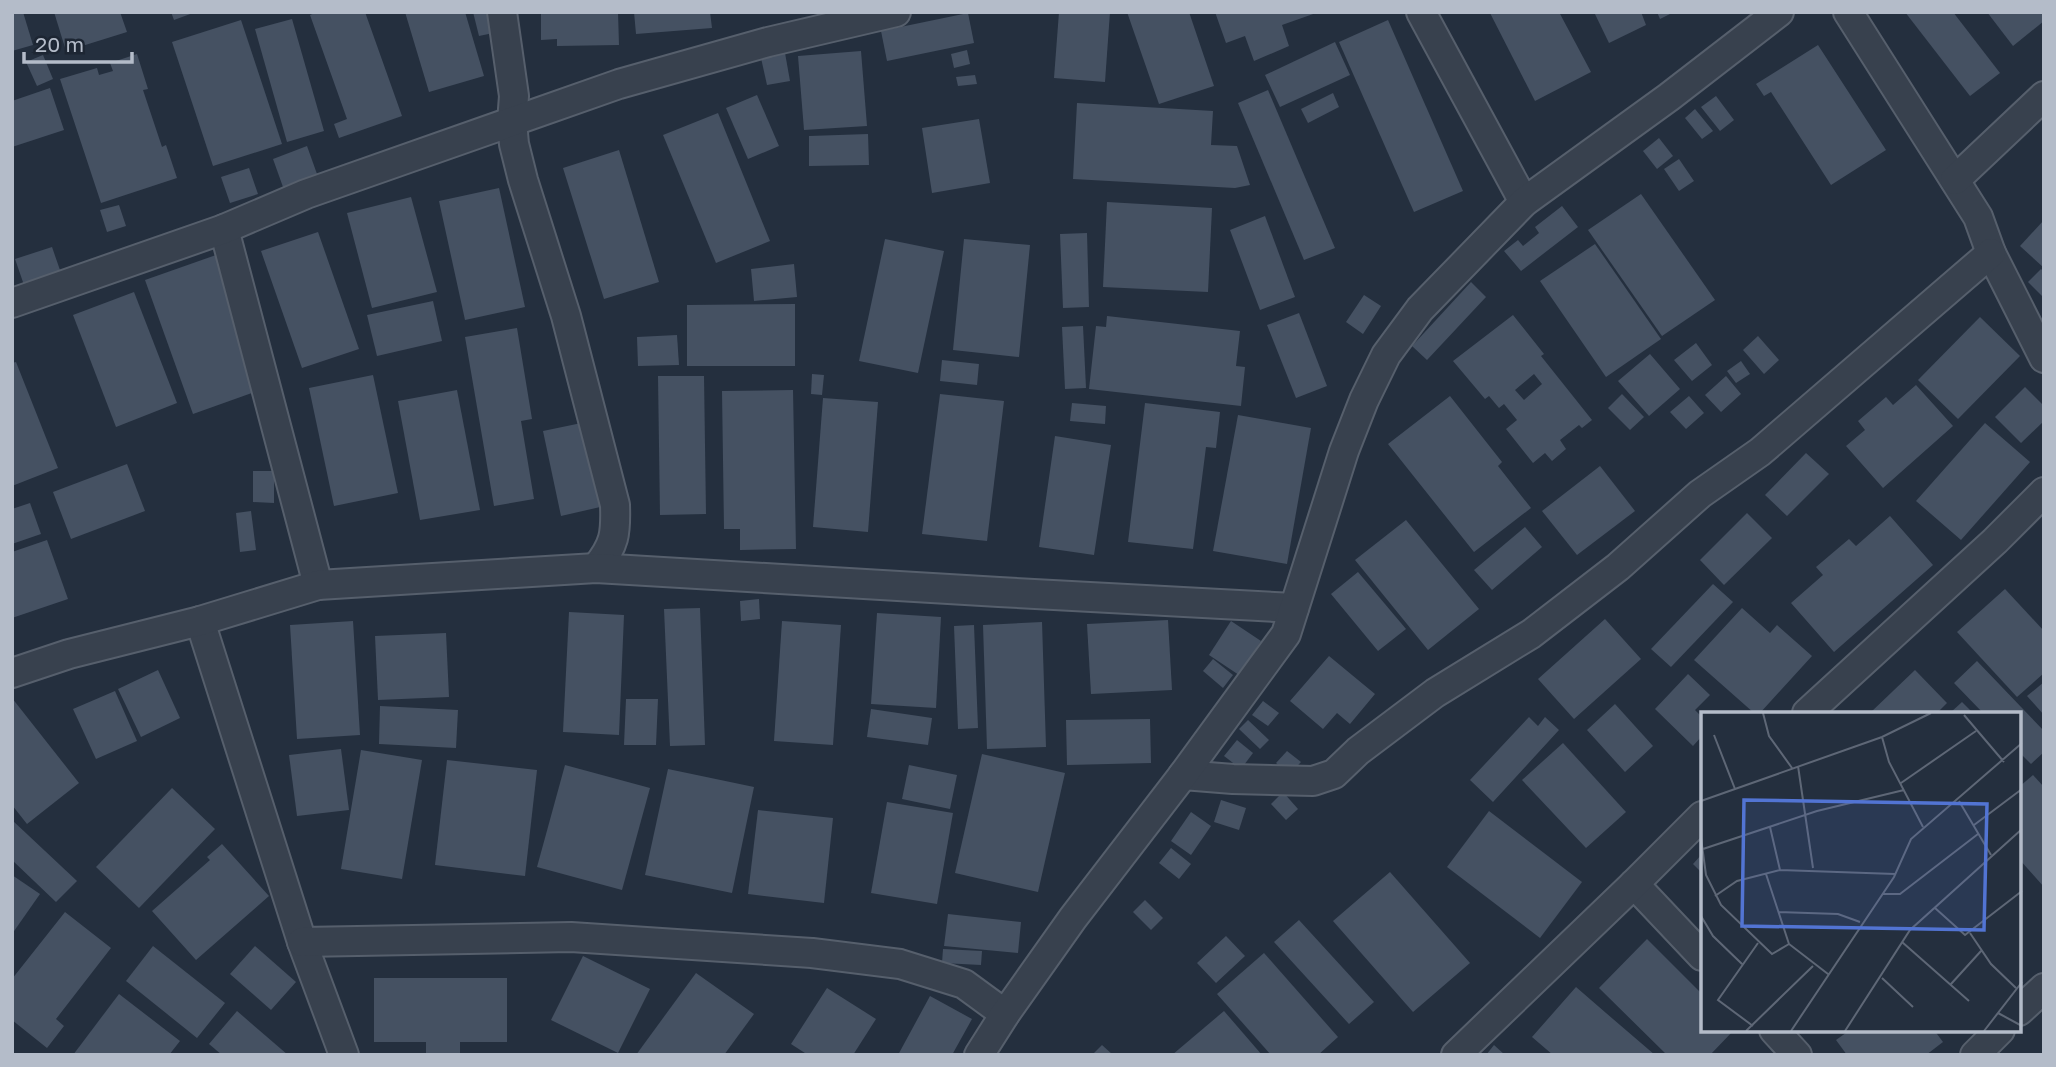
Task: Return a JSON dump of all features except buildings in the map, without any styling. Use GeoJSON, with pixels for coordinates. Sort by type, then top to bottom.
{"type":"FeatureCollection","features":[{"type":"Feature","properties":{"kind":"street"},"geometry":{"type":"LineString","coordinates":[[502,12],[514,96],[514,144],[566,316],[615,505],[616,527],[613,542],[596,568]]}},
{"type":"Feature","properties":{"kind":"street"},"geometry":{"type":"LineString","coordinates":[[12,303],[224,229],[306,194],[619,84],[768,41],[896,12]]}},
{"type":"Feature","properties":{"kind":"street"},"geometry":{"type":"LineString","coordinates":[[1421,12],[1524,202]]}},
{"type":"Feature","properties":{"kind":"street"},"geometry":{"type":"LineString","coordinates":[[979,1055],[1073,918],[1183,775],[1286,634],[1344,452],[1364,400],[1386,355],[1420,309],[1524,202],[1669,97],[1779,12]]}},
{"type":"Feature","properties":{"kind":"street"},"geometry":{"type":"LineString","coordinates":[[1848,12],[1978,217],[1990,253],[2044,358]]}},
{"type":"Feature","properties":{"kind":"street"},"geometry":{"type":"LineString","coordinates":[[1955,180],[2044,96]]}},
{"type":"Feature","properties":{"kind":"street"},"geometry":{"type":"LineString","coordinates":[[224,229],[318,585]]}},
{"type":"Feature","properties":{"kind":"street"},"geometry":{"type":"LineString","coordinates":[[1183,775],[1313,781],[1334,774],[1358,751],[1435,694],[1531,634],[1618,567],[1700,494],[1760,452],[1990,253]]}},
{"type":"Feature","properties":{"kind":"street"},"geometry":{"type":"LineString","coordinates":[[1808,712],[1995,541],[2044,492]]}},
{"type":"Feature","properties":{"kind":"street"},"geometry":{"type":"LineString","coordinates":[[12,673],[69,654],[200,621],[318,585],[596,568],[1294,608]]}},
{"type":"Feature","properties":{"kind":"street"},"geometry":{"type":"LineString","coordinates":[[200,621],[302,942],[344,1055]]}},
{"type":"Feature","properties":{"kind":"street"},"geometry":{"type":"LineString","coordinates":[[1456,1055],[1701,818]]}},
{"type":"Feature","properties":{"kind":"street"},"geometry":{"type":"LineString","coordinates":[[1634,884],[1701,954]]}},
{"type":"Feature","properties":{"kind":"street"},"geometry":{"type":"LineString","coordinates":[[302,942],[571,937],[812,953],[900,964],[964,984],[1005,1014]]}},
{"type":"Feature","properties":{"kind":"street"},"geometry":{"type":"LineString","coordinates":[[2021,1010],[2044,988]]}},
{"type":"Feature","properties":{"kind":"street"},"geometry":{"type":"LineString","coordinates":[[1776,1032],[1797,1055]]}},
{"type":"Feature","properties":{"kind":"street"},"geometry":{"type":"LineString","coordinates":[[1975,1055],[1998,1032]]}}]}
